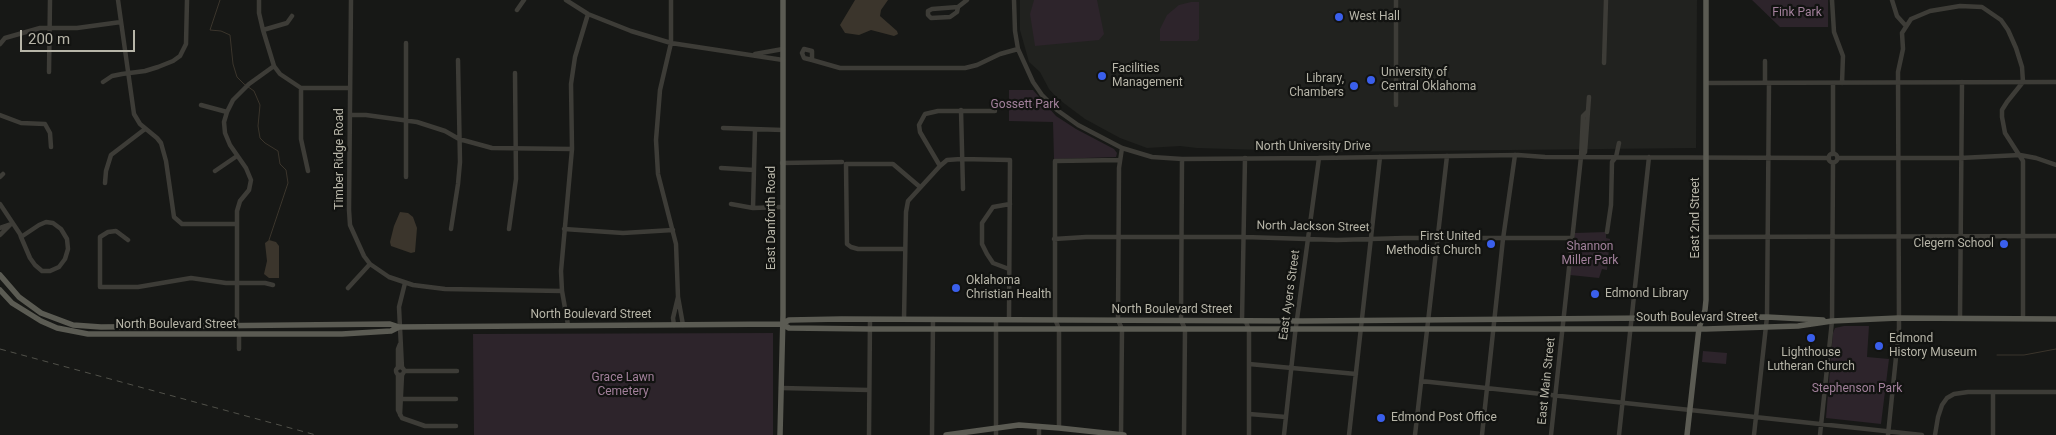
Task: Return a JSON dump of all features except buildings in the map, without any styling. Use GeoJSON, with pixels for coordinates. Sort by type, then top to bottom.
{"type":"FeatureCollection","features":[{"type":"Feature","properties":{"kind":"main road","name":"East Danforth Road"},"geometry":{"type":"LineString","coordinates":[[780,435],[783,0]]}},
{"type":"Feature","properties":{"kind":"main road","name":"East 2nd Street"},"geometry":{"type":"LineString","coordinates":[[1687,435],[1699,328],[1706,300],[1706,0]]}},
{"type":"Feature","properties":{"kind":"main road","name":"North Boulevard Street"},"geometry":{"type":"LineString","coordinates":[[0,275],[30,307],[54,319],[73,325],[101,328],[390,324],[399,327],[782,324],[789,320],[870,319],[1563,319]]}},
{"type":"Feature","properties":{"kind":"main road","name":"North Boulevard Street"},"geometry":{"type":"LineString","coordinates":[[0,290],[12,303],[25,312],[57,328],[73,332],[103,335],[342,334],[391,331],[399,327]]}},
{"type":"Feature","properties":{"kind":"main road","name":"South Boulevard Street"},"geometry":{"type":"LineString","coordinates":[[1563,319],[1767,317],[1832,320],[1898,318],[2056,319]]}},
{"type":"Feature","properties":{"kind":"main road"},"geometry":{"type":"LineString","coordinates":[[904,319],[911,329]]}},
{"type":"Feature","properties":{"kind":"main road"},"geometry":{"type":"LineString","coordinates":[[1009,319],[1015,329]]}},
{"type":"Feature","properties":{"kind":"main road","name":"South Boulevard Street"},"geometry":{"type":"LineString","coordinates":[[1562,328],[1798,326],[1832,320]]}},
{"type":"Feature","properties":{"kind":"main road","name":"North Boulevard Street"},"geometry":{"type":"LineString","coordinates":[[782,324],[788,328],[870,329],[1249,330],[1562,328]]}},
{"type":"Feature","properties":{"kind":"main road"},"geometry":{"type":"LineString","coordinates":[[237,325],[239,334]]}},
{"type":"Feature","properties":{"kind":"main road"},"geometry":{"type":"LineString","coordinates":[[946,435],[996,432],[1019,426],[1039,426],[1123,435]]}},
{"type":"Feature","properties":{"kind":"street"},"geometry":{"type":"LineString","coordinates":[[49,72],[50,0]]}},
{"type":"Feature","properties":{"kind":"street"},"geometry":{"type":"LineString","coordinates":[[118,0],[134,114],[136,120],[157,138],[163,151],[173,210],[177,221],[182,224],[196,225],[237,224]]}},
{"type":"Feature","properties":{"kind":"street"},"geometry":{"type":"LineString","coordinates":[[103,82],[112,76],[151,69],[173,61],[180,56],[186,44],[187,0]]}},
{"type":"Feature","properties":{"kind":"street"},"geometry":{"type":"LineString","coordinates":[[259,0],[258,14],[274,66],[288,81],[301,88],[350,88]]}},
{"type":"Feature","properties":{"kind":"street","name":"Timber Ridge Road"},"geometry":{"type":"LineString","coordinates":[[350,0],[350,224],[358,246],[370,264],[388,277],[405,284],[445,289],[562,291]]}},
{"type":"Feature","properties":{"kind":"street"},"geometry":{"type":"LineString","coordinates":[[517,10],[524,0]]}},
{"type":"Feature","properties":{"kind":"street"},"geometry":{"type":"LineString","coordinates":[[566,0],[588,14],[631,31],[671,43],[717,51],[754,54],[783,60]]}},
{"type":"Feature","properties":{"kind":"street"},"geometry":{"type":"LineString","coordinates":[[671,0],[671,43],[660,90],[656,140],[658,174],[676,244],[678,297],[683,325]]}},
{"type":"Feature","properties":{"kind":"street"},"geometry":{"type":"LineString","coordinates":[[958,7],[957,12],[944,19],[931,18],[928,13],[932,9],[958,7],[967,0]]}},
{"type":"Feature","properties":{"kind":"street","name":"North University Drive"},"geometry":{"type":"LineString","coordinates":[[1014,0],[1015,31],[1018,48],[1033,82],[1057,110],[1078,125],[1122,148],[1152,157],[1515,156],[1829,158]]}},
{"type":"Feature","properties":{"kind":"street"},"geometry":{"type":"LineString","coordinates":[[1396,0],[1396,105]]}},
{"type":"Feature","properties":{"kind":"street"},"geometry":{"type":"LineString","coordinates":[[1604,62],[1606,0]]}},
{"type":"Feature","properties":{"kind":"street"},"geometry":{"type":"LineString","coordinates":[[1832,0],[1834,32],[1843,56],[1842,83]]}},
{"type":"Feature","properties":{"kind":"street"},"geometry":{"type":"LineString","coordinates":[[1892,0],[1897,16],[1906,26]]}},
{"type":"Feature","properties":{"kind":"street"},"geometry":{"type":"LineString","coordinates":[[1888,433],[1898,341],[1898,72],[1903,49],[1902,33],[1911,19],[1940,8],[1973,5],[1982,7],[2001,20],[2008,30],[2022,67],[2023,82],[2002,110],[2002,117],[2005,133],[2020,155],[2024,170],[2024,319]]}},
{"type":"Feature","properties":{"kind":"street"},"geometry":{"type":"LineString","coordinates":[[568,325],[562,291],[561,255],[572,149],[572,71],[588,14]]}},
{"type":"Feature","properties":{"kind":"street"},"geometry":{"type":"LineString","coordinates":[[263,30],[286,23],[292,16]]}},
{"type":"Feature","properties":{"kind":"street"},"geometry":{"type":"LineString","coordinates":[[0,44],[5,38],[17,33],[40,28],[77,28],[121,22]]}},
{"type":"Feature","properties":{"kind":"street"},"geometry":{"type":"LineString","coordinates":[[406,42],[406,177]]}},
{"type":"Feature","properties":{"kind":"street"},"geometry":{"type":"LineString","coordinates":[[812,60],[840,68],[965,68],[978,65],[1000,54],[1018,48]]}},
{"type":"Feature","properties":{"kind":"street"},"geometry":{"type":"LineString","coordinates":[[754,54],[783,49]]}},
{"type":"Feature","properties":{"kind":"street"},"geometry":{"type":"LineString","coordinates":[[451,229],[458,184],[460,87],[458,60]]}},
{"type":"Feature","properties":{"kind":"street"},"geometry":{"type":"LineString","coordinates":[[1754,435],[1764,327],[1767,317],[1768,158],[1765,61]]}},
{"type":"Feature","properties":{"kind":"street"},"geometry":{"type":"LineString","coordinates":[[237,325],[238,206],[249,190],[251,180],[225,133],[224,122],[233,100],[249,84],[274,66]]}},
{"type":"Feature","properties":{"kind":"street"},"geometry":{"type":"LineString","coordinates":[[509,228],[516,179],[515,73]]}},
{"type":"Feature","properties":{"kind":"street"},"geometry":{"type":"LineString","coordinates":[[1960,318],[1962,82]]}},
{"type":"Feature","properties":{"kind":"street"},"geometry":{"type":"LineString","coordinates":[[1706,83],[2056,82]]}},
{"type":"Feature","properties":{"kind":"street"},"geometry":{"type":"LineString","coordinates":[[1820,435],[1832,320],[1833,163],[1829,158],[1833,154],[1833,83]]}},
{"type":"Feature","properties":{"kind":"street"},"geometry":{"type":"LineString","coordinates":[[301,88],[301,139],[308,170]]}},
{"type":"Feature","properties":{"kind":"street"},"geometry":{"type":"LineString","coordinates":[[1563,319],[1581,157],[1583,116],[1587,112],[1589,97]]}},
{"type":"Feature","properties":{"kind":"street"},"geometry":{"type":"LineString","coordinates":[[201,105],[227,112]]}},
{"type":"Feature","properties":{"kind":"street"},"geometry":{"type":"LineString","coordinates":[[940,166],[920,132],[919,124],[925,114],[938,110],[995,111]]}},
{"type":"Feature","properties":{"kind":"street"},"geometry":{"type":"LineString","coordinates":[[961,110],[963,189]]}},
{"type":"Feature","properties":{"kind":"street"},"geometry":{"type":"LineString","coordinates":[[350,115],[406,120],[445,131],[459,139],[492,148],[572,149]]}},
{"type":"Feature","properties":{"kind":"street"},"geometry":{"type":"LineString","coordinates":[[0,116],[21,123],[45,124],[48,126],[50,133],[51,147]]}},
{"type":"Feature","properties":{"kind":"street"},"geometry":{"type":"LineString","coordinates":[[723,128],[783,130]]}},
{"type":"Feature","properties":{"kind":"street"},"geometry":{"type":"LineString","coordinates":[[105,184],[106,170],[111,155],[145,129]]}},
{"type":"Feature","properties":{"kind":"street"},"geometry":{"type":"LineString","coordinates":[[753,208],[755,130]]}},
{"type":"Feature","properties":{"kind":"street"},"geometry":{"type":"LineString","coordinates":[[1607,232],[1611,205],[1612,162],[1616,157],[1619,144]]}},
{"type":"Feature","properties":{"kind":"street"},"geometry":{"type":"LineString","coordinates":[[1122,148],[1118,238],[1118,320],[1122,329],[1123,435]]}},
{"type":"Feature","properties":{"kind":"street"},"geometry":{"type":"LineString","coordinates":[[1833,154],[1838,158],[1960,158],[2020,155],[2056,165]]}},
{"type":"Feature","properties":{"kind":"street"},"geometry":{"type":"LineString","coordinates":[[215,170],[237,156]]}},
{"type":"Feature","properties":{"kind":"street"},"geometry":{"type":"LineString","coordinates":[[1415,435],[1447,156]]}},
{"type":"Feature","properties":{"kind":"street"},"geometry":{"type":"LineString","coordinates":[[1482,435],[1503,238],[1515,156]]}},
{"type":"Feature","properties":{"kind":"street"},"geometry":{"type":"LineString","coordinates":[[1349,435],[1380,157]]}},
{"type":"Feature","properties":{"kind":"street"},"geometry":{"type":"LineString","coordinates":[[1619,435],[1649,157]]}},
{"type":"Feature","properties":{"kind":"street"},"geometry":{"type":"LineString","coordinates":[[1182,158],[1181,320],[1185,329],[1184,435]]}},
{"type":"Feature","properties":{"kind":"street"},"geometry":{"type":"LineString","coordinates":[[1245,158],[1242,320],[1249,330],[1249,435]]}},
{"type":"Feature","properties":{"kind":"street","name":"East Ayers Street"},"geometry":{"type":"LineString","coordinates":[[1284,435],[1296,320],[1319,158]]}},
{"type":"Feature","properties":{"kind":"street"},"geometry":{"type":"LineString","coordinates":[[1833,163],[1838,158]]}},
{"type":"Feature","properties":{"kind":"street"},"geometry":{"type":"LineString","coordinates":[[904,319],[906,212],[908,201],[947,160],[961,159],[1010,160],[1009,319]]}},
{"type":"Feature","properties":{"kind":"street"},"geometry":{"type":"LineString","coordinates":[[1059,428],[1059,329],[1055,319],[1055,161],[1120,160]]}},
{"type":"Feature","properties":{"kind":"street"},"geometry":{"type":"LineString","coordinates":[[782,163],[893,164],[920,187]]}},
{"type":"Feature","properties":{"kind":"street"},"geometry":{"type":"LineString","coordinates":[[844,163],[847,244],[858,249],[905,249]]}},
{"type":"Feature","properties":{"kind":"street"},"geometry":{"type":"LineString","coordinates":[[721,168],[754,170]]}},
{"type":"Feature","properties":{"kind":"street"},"geometry":{"type":"LineString","coordinates":[[0,204],[21,237],[30,258],[42,271],[50,271],[59,267],[65,259],[68,249],[67,239],[61,229],[53,223],[46,222],[39,225],[21,237]]}},
{"type":"Feature","properties":{"kind":"street"},"geometry":{"type":"LineString","coordinates":[[730,204],[753,208],[782,208]]}},
{"type":"Feature","properties":{"kind":"street"},"geometry":{"type":"LineString","coordinates":[[1009,269],[993,262],[987,254],[982,244],[982,223],[993,207],[1010,204]]}},
{"type":"Feature","properties":{"kind":"street"},"geometry":{"type":"LineString","coordinates":[[0,228],[12,224]]}},
{"type":"Feature","properties":{"kind":"street"},"geometry":{"type":"LineString","coordinates":[[0,235],[12,224]]}},
{"type":"Feature","properties":{"kind":"street"},"geometry":{"type":"LineString","coordinates":[[564,228],[623,233],[672,230]]}},
{"type":"Feature","properties":{"kind":"street"},"geometry":{"type":"LineString","coordinates":[[128,240],[116,231],[108,232],[100,237],[100,288],[129,288],[191,278],[226,284],[265,283],[273,285]]}},
{"type":"Feature","properties":{"kind":"street"},"geometry":{"type":"LineString","coordinates":[[1707,237],[2056,236]]}},
{"type":"Feature","properties":{"kind":"street","name":"North Jackson Street"},"geometry":{"type":"LineString","coordinates":[[1054,239],[1245,237],[1337,240],[1371,238],[1572,238]]}},
{"type":"Feature","properties":{"kind":"street"},"geometry":{"type":"LineString","coordinates":[[348,288],[370,264]]}},
{"type":"Feature","properties":{"kind":"street"},"geometry":{"type":"LineString","coordinates":[[405,284],[400,297],[400,344],[398,349],[401,371],[400,415],[406,421],[425,426],[456,426]]}},
{"type":"Feature","properties":{"kind":"street"},"geometry":{"type":"LineString","coordinates":[[674,325],[673,318],[678,297]]}},
{"type":"Feature","properties":{"kind":"street"},"geometry":{"type":"LineString","coordinates":[[869,435],[870,319]]}},
{"type":"Feature","properties":{"kind":"street"},"geometry":{"type":"LineString","coordinates":[[932,435],[933,319]]}},
{"type":"Feature","properties":{"kind":"street","name":"East Main Street"},"geometry":{"type":"LineString","coordinates":[[1551,435],[1563,319]]}},
{"type":"Feature","properties":{"kind":"street"},"geometry":{"type":"LineString","coordinates":[[996,320],[996,432]]}},
{"type":"Feature","properties":{"kind":"street"},"geometry":{"type":"LineString","coordinates":[[239,334],[239,349]]}},
{"type":"Feature","properties":{"kind":"street"},"geometry":{"type":"LineString","coordinates":[[1249,364],[1356,374]]}},
{"type":"Feature","properties":{"kind":"street"},"geometry":{"type":"LineString","coordinates":[[401,371],[457,371]]}},
{"type":"Feature","properties":{"kind":"street"},"geometry":{"type":"LineString","coordinates":[[1421,381],[1821,424],[1888,433],[1922,435]]}},
{"type":"Feature","properties":{"kind":"street"},"geometry":{"type":"LineString","coordinates":[[781,388],[869,390]]}},
{"type":"Feature","properties":{"kind":"street"},"geometry":{"type":"LineString","coordinates":[[1935,435],[1938,417],[1947,398],[1960,392],[2056,392]]}},
{"type":"Feature","properties":{"kind":"street"},"geometry":{"type":"LineString","coordinates":[[1993,392],[1993,435]]}},
{"type":"Feature","properties":{"kind":"street"},"geometry":{"type":"LineString","coordinates":[[400,399],[456,399]]}},
{"type":"Feature","properties":{"kind":"street"},"geometry":{"type":"LineString","coordinates":[[1249,414],[1286,417]]}},
{"type":"Feature","properties":{"kind":"street"},"geometry":{"type":"LineString","coordinates":[[1039,426],[1039,435]]}},
{"type":"Feature","properties":{"kind":"shaded area"},"geometry":{"type":"Polygon","coordinates":[[[855,0],[888,0],[881,10],[880,16],[898,34],[894,36],[871,30],[859,35],[845,33],[840,25],[855,0]]]}},
{"type":"Feature","properties":{"kind":"shaded area","name":"University of Central Oklahoma"},"geometry":{"type":"Polygon","coordinates":[[[1020,0],[1697,0],[1696,148],[1328,152],[1180,146],[1147,148],[1120,138],[1085,119],[1057,98],[1049,89],[1040,72],[1029,62],[1020,30],[1020,0]]]}},
{"type":"Feature","properties":{"kind":"shaded area"},"geometry":{"type":"Polygon","coordinates":[[[400,212],[408,213],[413,217],[417,228],[415,252],[411,253],[391,246],[390,242],[394,226],[400,212]]]}},
{"type":"Feature","properties":{"kind":"shaded area"},"geometry":{"type":"Polygon","coordinates":[[[269,240],[276,242],[279,246],[279,278],[269,278],[264,274],[267,261],[265,243],[269,240]]]}},
{"type":"Feature","properties":{"kind":"green space"},"geometry":{"type":"Polygon","coordinates":[[[1034,0],[1097,0],[1104,34],[1099,40],[1035,46],[1030,14],[1034,0]]]}},
{"type":"Feature","properties":{"kind":"green space","name":"Fink Park"},"geometry":{"type":"Polygon","coordinates":[[[1752,0],[1828,0],[1828,27],[1780,27],[1752,0]]]}},
{"type":"Feature","properties":{"kind":"green space"},"geometry":{"type":"Polygon","coordinates":[[[1199,2],[1199,39],[1197,41],[1160,41],[1160,29],[1167,15],[1179,5],[1199,2]]]}},
{"type":"Feature","properties":{"kind":"green space","name":"Gossett Park"},"geometry":{"type":"Polygon","coordinates":[[[1009,90],[1033,90],[1056,116],[1114,149],[1117,153],[1116,157],[1054,159],[1053,122],[1009,121],[1009,90]]]}},
{"type":"Feature","properties":{"kind":"green space","name":"Shannon Miller Park"},"geometry":{"type":"Polygon","coordinates":[[[1606,232],[1606,238],[1610,239],[1607,270],[1602,269],[1599,278],[1570,275],[1575,233],[1606,232]]]}},
{"type":"Feature","properties":{"kind":"green space","name":"Stephenson Park"},"geometry":{"type":"Polygon","coordinates":[[[1869,326],[1867,357],[1889,359],[1881,424],[1826,418],[1833,333],[1835,328],[1869,326]]]}},
{"type":"Feature","properties":{"kind":"green space","name":"Grace Lawn Cemetery"},"geometry":{"type":"Polygon","coordinates":[[[773,333],[773,435],[474,435],[473,334],[773,333]]]}},
{"type":"Feature","properties":{"kind":"green space"},"geometry":{"type":"Polygon","coordinates":[[[1703,351],[1727,353],[1726,364],[1702,362],[1703,351]]]}},
{"type":"Feature","properties":{"kind":"waterway"},"geometry":{"type":"LineString","coordinates":[[220,0],[210,30],[221,31],[230,35],[233,64],[237,77],[254,91],[260,105],[258,126],[260,138],[278,151],[280,164],[286,170],[288,183],[269,240]]}},
{"type":"Feature","properties":{"kind":"waterway"},"geometry":{"type":"LineString","coordinates":[[1997,355],[2024,355],[2056,349]]}},
{"type":"Feature","properties":{"kind":"railway"},"geometry":{"type":"LineString","coordinates":[[0,349],[316,435]]}},
{"type":"Feature","properties":{"kind":"place","name":"West Hall"},"geometry":{"type":"Point","coordinates":[1339,17]}},
{"type":"Feature","properties":{"kind":"place","name":"Facilities Management"},"geometry":{"type":"Point","coordinates":[1102,76]}},
{"type":"Feature","properties":{"kind":"place","name":"University of Central Oklahoma"},"geometry":{"type":"Point","coordinates":[1371,80]}},
{"type":"Feature","properties":{"kind":"place","name":"Library, Chambers"},"geometry":{"type":"Point","coordinates":[1354,86]}},
{"type":"Feature","properties":{"kind":"place","name":"First United Methodist Church"},"geometry":{"type":"Point","coordinates":[1491,244]}},
{"type":"Feature","properties":{"kind":"place","name":"Clegern School"},"geometry":{"type":"Point","coordinates":[2004,244]}},
{"type":"Feature","properties":{"kind":"place","name":"Oklahoma Christian Health"},"geometry":{"type":"Point","coordinates":[956,288]}},
{"type":"Feature","properties":{"kind":"place","name":"Edmond Library"},"geometry":{"type":"Point","coordinates":[1595,294]}},
{"type":"Feature","properties":{"kind":"place","name":"Lighthouse Lutheran Church"},"geometry":{"type":"Point","coordinates":[1811,338]}},
{"type":"Feature","properties":{"kind":"place","name":"Edmond History Museum"},"geometry":{"type":"Point","coordinates":[1879,346]}},
{"type":"Feature","properties":{"kind":"place","name":"Edmond Post Office"},"geometry":{"type":"Point","coordinates":[1381,418]}}]}
